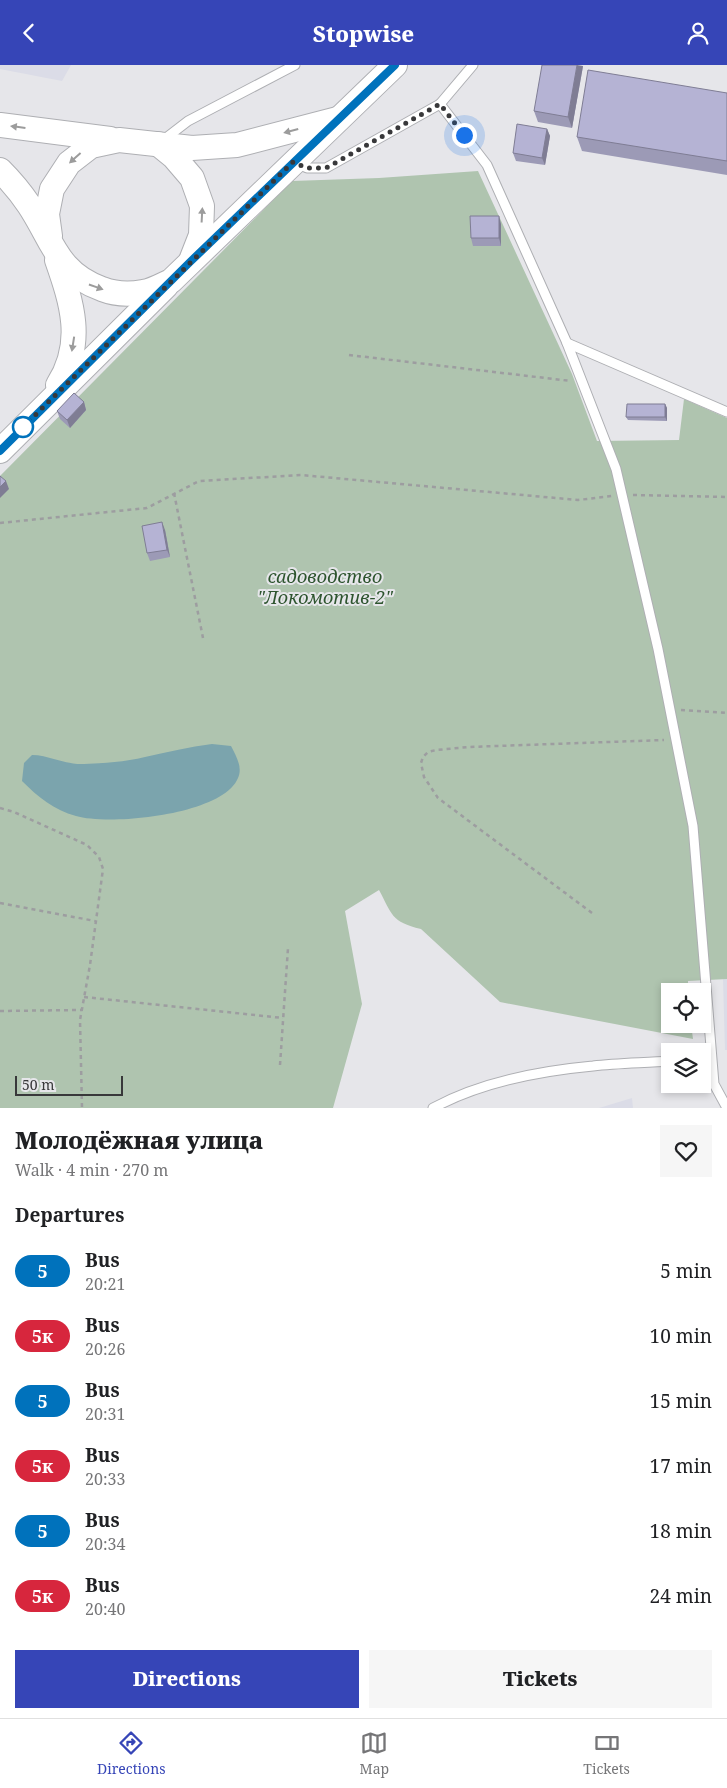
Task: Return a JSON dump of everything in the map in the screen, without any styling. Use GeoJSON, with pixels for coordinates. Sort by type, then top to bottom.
{"type":"FeatureCollection","features":[{"type":"Feature","properties":{"kind":"street"},"geometry":{"type":"LineString","coordinates":[[0,451],[44,405],[190,262],[395,65]]}},
{"type":"Feature","properties":{"kind":"street"},"geometry":{"type":"LineString","coordinates":[[0,125],[192,148],[237,145],[338,119]]}},
{"type":"Feature","properties":{"kind":"street"},"geometry":{"type":"LineString","coordinates":[[44,405],[60,381],[74,345],[72,310],[67,289],[51,244],[47,214],[52,189],[69,163],[91,146],[125,141]]}},
{"type":"Feature","properties":{"kind":"street"},"geometry":{"type":"LineString","coordinates":[[158,144],[174,157],[192,178],[202,206],[201,235],[190,262]]}},
{"type":"Feature","properties":{"kind":"street"},"geometry":{"type":"LineString","coordinates":[[0,170],[29,204],[51,244],[73,274],[88,285],[115,294],[144,292],[171,281]]}},
{"type":"Feature","properties":{"kind":"lane"},"geometry":{"type":"LineString","coordinates":[[158,144],[188,121],[295,65]]}},
{"type":"Feature","properties":{"kind":"lane"},"geometry":{"type":"LineString","coordinates":[[293,162],[307,168],[326,168],[440,104],[473,65]]}},
{"type":"Feature","properties":{"kind":"lane"},"geometry":{"type":"LineString","coordinates":[[440,104],[487,165],[567,343],[616,469],[658,649],[693,825],[706,1043]]}},
{"type":"Feature","properties":{"kind":"lane"},"geometry":{"type":"LineString","coordinates":[[567,343],[727,412]]}},
{"type":"Feature","properties":{"kind":"lane"},"geometry":{"type":"LineString","coordinates":[[433,1108],[454,1097],[517,1078],[592,1066],[661,1062]]}},
{"type":"Feature","properties":{"kind":"lane"},"geometry":{"type":"LineString","coordinates":[[711,1073],[714,1085],[727,1108]]}},
{"type":"Feature","properties":{"kind":"path"},"geometry":{"type":"LineString","coordinates":[[349,355],[532,378],[582,382]]}},
{"type":"Feature","properties":{"kind":"path"},"geometry":{"type":"LineString","coordinates":[[0,523],[148,507],[200,481],[301,475],[578,500],[622,494],[727,497]]}},
{"type":"Feature","properties":{"kind":"path"},"geometry":{"type":"LineString","coordinates":[[174,493],[203,638]]}},
{"type":"Feature","properties":{"kind":"path"},"geometry":{"type":"LineString","coordinates":[[670,709],[727,713]]}},
{"type":"Feature","properties":{"kind":"path"},"geometry":{"type":"LineString","coordinates":[[592,913],[438,798],[424,777],[421,763],[423,757],[428,752],[436,750],[469,747],[676,739]]}},
{"type":"Feature","properties":{"kind":"path"},"geometry":{"type":"LineString","coordinates":[[0,808],[14,812],[87,845],[99,857],[103,869],[90,965],[80,1019],[82,1108]]}},
{"type":"Feature","properties":{"kind":"path"},"geometry":{"type":"LineString","coordinates":[[0,903],[95,921]]}},
{"type":"Feature","properties":{"kind":"path"},"geometry":{"type":"LineString","coordinates":[[280,1065],[288,948]]}},
{"type":"Feature","properties":{"kind":"path"},"geometry":{"type":"LineString","coordinates":[[84,997],[283,1018]]}},
{"type":"Feature","properties":{"kind":"path"},"geometry":{"type":"LineString","coordinates":[[0,1011],[82,1010]]}},
{"type":"Feature","properties":{"kind":"shaded area"},"geometry":{"type":"Polygon","coordinates":[[[0,65],[71,65],[62,81],[0,69],[0,65]]]}},
{"type":"Feature","properties":{"kind":"shaded area"},"geometry":{"type":"Polygon","coordinates":[[[723,979],[727,979],[727,1050],[725,1050],[723,979]]]}},
{"type":"Feature","properties":{"kind":"shaded area"},"geometry":{"type":"Polygon","coordinates":[[[632,1098],[633,1108],[599,1108],[632,1098]]]}},
{"type":"Feature","properties":{"kind":"green space","name":"садоводство \"Локомотив-2\""},"geometry":{"type":"Polygon","coordinates":[[[478,171],[572,374],[597,441],[679,440],[684,399],[727,418],[727,979],[688,981],[688,983],[661,983],[661,1033],[500,1002],[421,929],[398,920],[390,911],[379,890],[345,911],[362,1004],[333,1108],[0,1108],[0,476],[292,181],[379,178],[478,171]]]}},
{"type":"Feature","properties":{"kind":"green space","name":"садоводство \"Локомотив-2\""},"geometry":{"type":"Polygon","coordinates":[[[662,1033],[692,1033],[693,1039],[662,1033]]]}},
{"type":"Feature","properties":{"kind":"water"},"geometry":{"type":"Polygon","coordinates":[[[212,744],[231,746],[240,770],[238,778],[228,791],[211,801],[164,815],[114,819],[92,819],[76,816],[47,802],[22,781],[24,763],[32,755],[77,764],[99,763],[130,760],[212,744]]]}},
{"type":"Feature","properties":{"kind":"building"},"geometry":{"type":"Polygon","coordinates":[[[542,65],[577,65],[568,117],[534,111],[542,65]]]}},
{"type":"Feature","properties":{"kind":"building"},"geometry":{"type":"Polygon","coordinates":[[[588,70],[727,93],[727,161],[577,137],[588,70]]]}},
{"type":"Feature","properties":{"kind":"building"},"geometry":{"type":"Polygon","coordinates":[[[517,124],[547,129],[542,158],[513,153],[517,124]]]}},
{"type":"Feature","properties":{"kind":"building"},"geometry":{"type":"Polygon","coordinates":[[[470,216],[499,216],[499,238],[471,238],[470,216]]]}},
{"type":"Feature","properties":{"kind":"building"},"geometry":{"type":"Polygon","coordinates":[[[74,393],[84,402],[67,420],[57,411],[74,393]]]}},
{"type":"Feature","properties":{"kind":"building"},"geometry":{"type":"Polygon","coordinates":[[[627,404],[665,404],[665,417],[626,417],[627,404]]]}},
{"type":"Feature","properties":{"kind":"building"},"geometry":{"type":"Polygon","coordinates":[[[0,476],[6,481],[0,487],[0,476]]]}},
{"type":"Feature","properties":{"kind":"building"},"geometry":{"type":"Polygon","coordinates":[[[162,522],[167,550],[147,553],[142,526],[162,522]]]}},
{"type":"Feature","properties":{"kind":"bus line","name":"5"},"geometry":{"type":"LineString","coordinates":[[0,451],[44,405],[190,262],[395,65]]}},
{"type":"Feature","properties":{"kind":"route"},"geometry":{"type":"LineString","coordinates":[[23,427],[293,162],[307,168],[326,168],[360,151],[420,114],[440,104],[464,135]]}}]}
